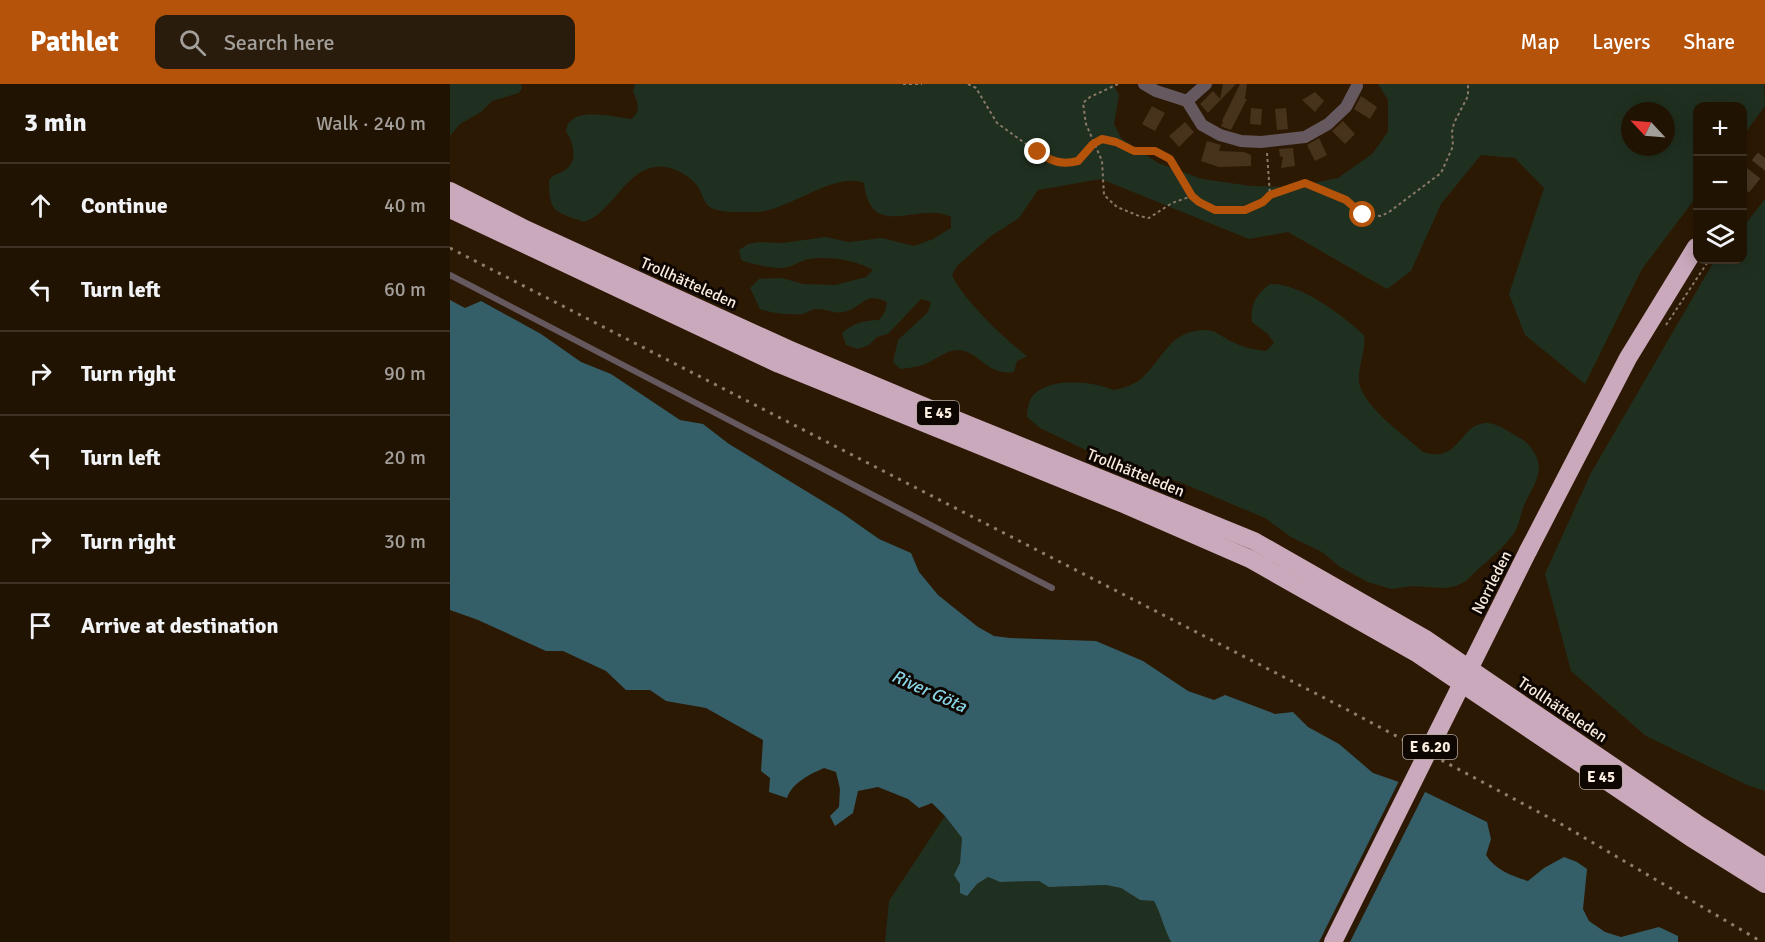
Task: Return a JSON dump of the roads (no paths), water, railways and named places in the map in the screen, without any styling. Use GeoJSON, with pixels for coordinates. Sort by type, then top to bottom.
{"type":"FeatureCollection","features":[{"type":"Feature","properties":{"kind":"highway","name":"Trollhätteleden"},"geometry":{"type":"LineString","coordinates":[[450,191],[527,230],[788,349],[1254,542],[1424,638],[1696,823],[1765,867]]}},
{"type":"Feature","properties":{"kind":"highway","name":"Trollhätteleden"},"geometry":{"type":"LineString","coordinates":[[450,209],[779,364],[1115,501],[1250,559],[1418,654],[1690,837],[1765,884]]}},
{"type":"Feature","properties":{"kind":"highway","name":"Norrleden"},"geometry":{"type":"LineString","coordinates":[[1333,942],[1528,551],[1628,358],[1695,264]]}},
{"type":"Feature","properties":{"kind":"street"},"geometry":{"type":"LineString","coordinates":[[1144,84],[1156,91],[1187,101],[1202,125],[1220,135],[1241,141],[1305,137],[1328,124],[1346,106],[1357,86]]}},
{"type":"Feature","properties":{"kind":"street"},"geometry":{"type":"LineString","coordinates":[[1187,101],[1206,84]]}},
{"type":"Feature","properties":{"kind":"lane"},"geometry":{"type":"LineString","coordinates":[[450,275],[1052,588]]}},
{"type":"Feature","properties":{"kind":"water","name":"River Göta"},"geometry":{"type":"Polygon","coordinates":[[[450,300],[465,308],[481,301],[541,334],[581,362],[611,374],[680,420],[703,424],[729,444],[842,513],[879,539],[911,553],[919,572],[938,595],[978,627],[994,636],[1096,641],[1143,661],[1188,691],[1214,700],[1225,695],[1275,714],[1293,712],[1308,727],[1339,744],[1373,773],[1419,789],[1487,822],[1491,839],[1486,855],[1504,872],[1528,881],[1544,868],[1564,857],[1577,862],[1587,869],[1583,909],[1589,921],[1605,932],[1621,937],[1659,927],[1678,936],[1678,942],[1171,942],[1154,901],[1140,900],[1121,888],[1106,885],[1049,887],[1039,881],[1000,882],[988,877],[977,884],[967,896],[960,893],[960,884],[954,875],[960,863],[962,838],[932,803],[919,808],[908,799],[878,787],[858,791],[853,813],[835,826],[830,816],[839,807],[840,789],[836,772],[824,768],[813,773],[797,783],[787,798],[769,792],[770,778],[761,771],[763,740],[706,708],[666,701],[650,690],[626,690],[606,671],[563,651],[546,651],[478,620],[450,610],[450,300]]]}},
{"type":"Feature","properties":{"kind":"tunnel"},"geometry":{"type":"LineString","coordinates":[[1747,181],[1765,158]]}},
{"type":"Feature","properties":{"kind":"railway"},"geometry":{"type":"LineString","coordinates":[[450,248],[1342,707],[1561,824],[1762,942]]}}]}
